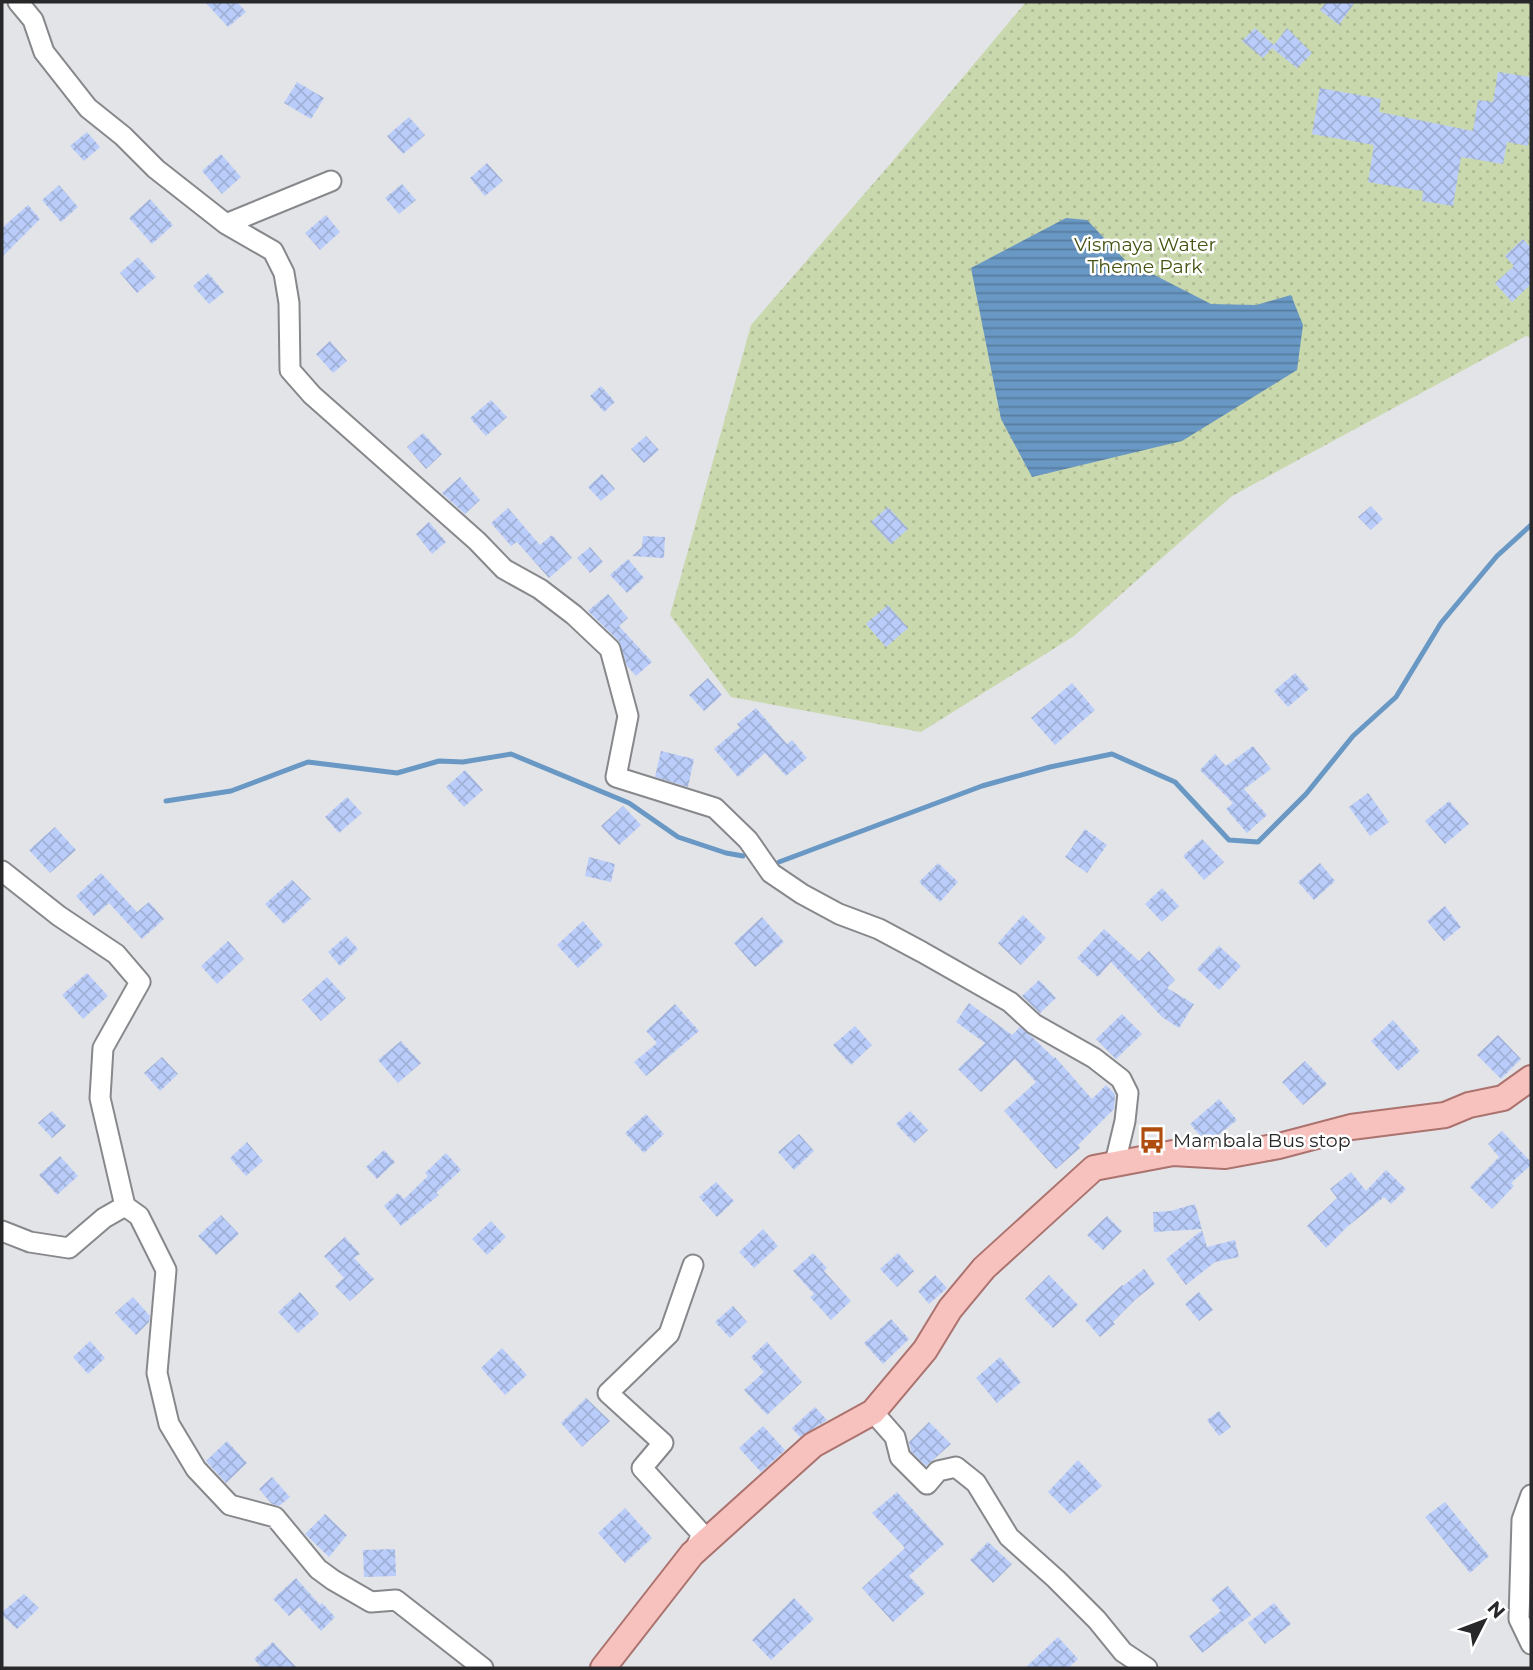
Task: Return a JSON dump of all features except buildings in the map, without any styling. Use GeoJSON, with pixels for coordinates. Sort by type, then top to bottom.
{"type":"FeatureCollection","features":[{"type":"Feature","properties":{"kind":"main road"},"geometry":{"type":"LineString","coordinates":[[603,1668],[692,1555],[813,1445],[873,1412],[925,1350],[950,1309],[984,1268],[1094,1168],[1173,1153],[1225,1156],[1279,1146],[1351,1127],[1445,1115],[1469,1105],[1503,1098],[1531,1078]]}},
{"type":"Feature","properties":{"kind":"street"},"geometry":{"type":"LineString","coordinates":[[18,2],[33,20],[44,52],[88,108],[123,136],[156,169],[226,224],[273,251],[284,273],[289,303],[290,370],[312,396],[477,541],[504,569],[540,589],[610,649],[628,716],[616,778],[715,808],[748,839],[771,873],[802,894],[922,952],[1010,1002],[1034,1024],[1094,1058],[1121,1079],[1128,1093],[1125,1121],[1115,1163]]}},
{"type":"Feature","properties":{"kind":"street"},"geometry":{"type":"LineString","coordinates":[[226,224],[331,181]]}},
{"type":"Feature","properties":{"kind":"street"},"geometry":{"type":"LineString","coordinates":[[2,871],[59,916],[116,954],[140,982],[103,1048],[100,1098],[125,1206],[139,1216],[166,1270],[157,1373],[169,1424],[196,1469],[230,1505],[275,1517],[318,1570],[332,1580],[371,1602],[396,1600],[483,1668]]}},
{"type":"Feature","properties":{"kind":"street"},"geometry":{"type":"LineString","coordinates":[[2,1231],[30,1242],[69,1248],[103,1218],[125,1206]]}},
{"type":"Feature","properties":{"kind":"street"},"geometry":{"type":"LineString","coordinates":[[692,1555],[702,1534],[642,1468],[663,1443],[608,1393],[669,1334],[693,1265]]}},
{"type":"Feature","properties":{"kind":"street"},"geometry":{"type":"LineString","coordinates":[[873,1412],[895,1437],[900,1457],[927,1483],[938,1471],[956,1467],[976,1483],[1009,1537],[1056,1579],[1123,1651],[1147,1668]]}},
{"type":"Feature","properties":{"kind":"street"},"geometry":{"type":"LineString","coordinates":[[1531,1495],[1522,1520],[1519,1619],[1531,1644]]}},
{"type":"Feature","properties":{"kind":"green space","name":"Vismaya Water Theme Park"},"geometry":{"type":"Polygon","coordinates":[[[1026,2],[1531,2],[1531,338],[1526,336],[1232,496],[1074,636],[921,732],[731,697],[670,615],[751,325],[1026,2]]]}},
{"type":"Feature","properties":{"kind":"water"},"geometry":{"type":"Polygon","coordinates":[[[1066,218],[1087,220],[1125,260],[1211,304],[1256,305],[1291,295],[1303,325],[1297,370],[1182,441],[1032,477],[1001,419],[971,268],[1066,218]]]}},
{"type":"Feature","properties":{"kind":"waterway"},"geometry":{"type":"LineString","coordinates":[[779,862],[982,786],[1050,767],[1112,754],[1175,782],[1229,840],[1258,842],[1306,794],[1353,736],[1396,697],[1441,623],[1497,556],[1531,525]]}},
{"type":"Feature","properties":{"kind":"waterway"},"geometry":{"type":"LineString","coordinates":[[166,801],[231,791],[308,762],[397,773],[439,761],[463,762],[511,754],[629,803],[678,837],[743,856]]}},
{"type":"Feature","properties":{"kind":"place","name":"Mambala Bus stop"},"geometry":{"type":"Point","coordinates":[1152,1140]}}]}
